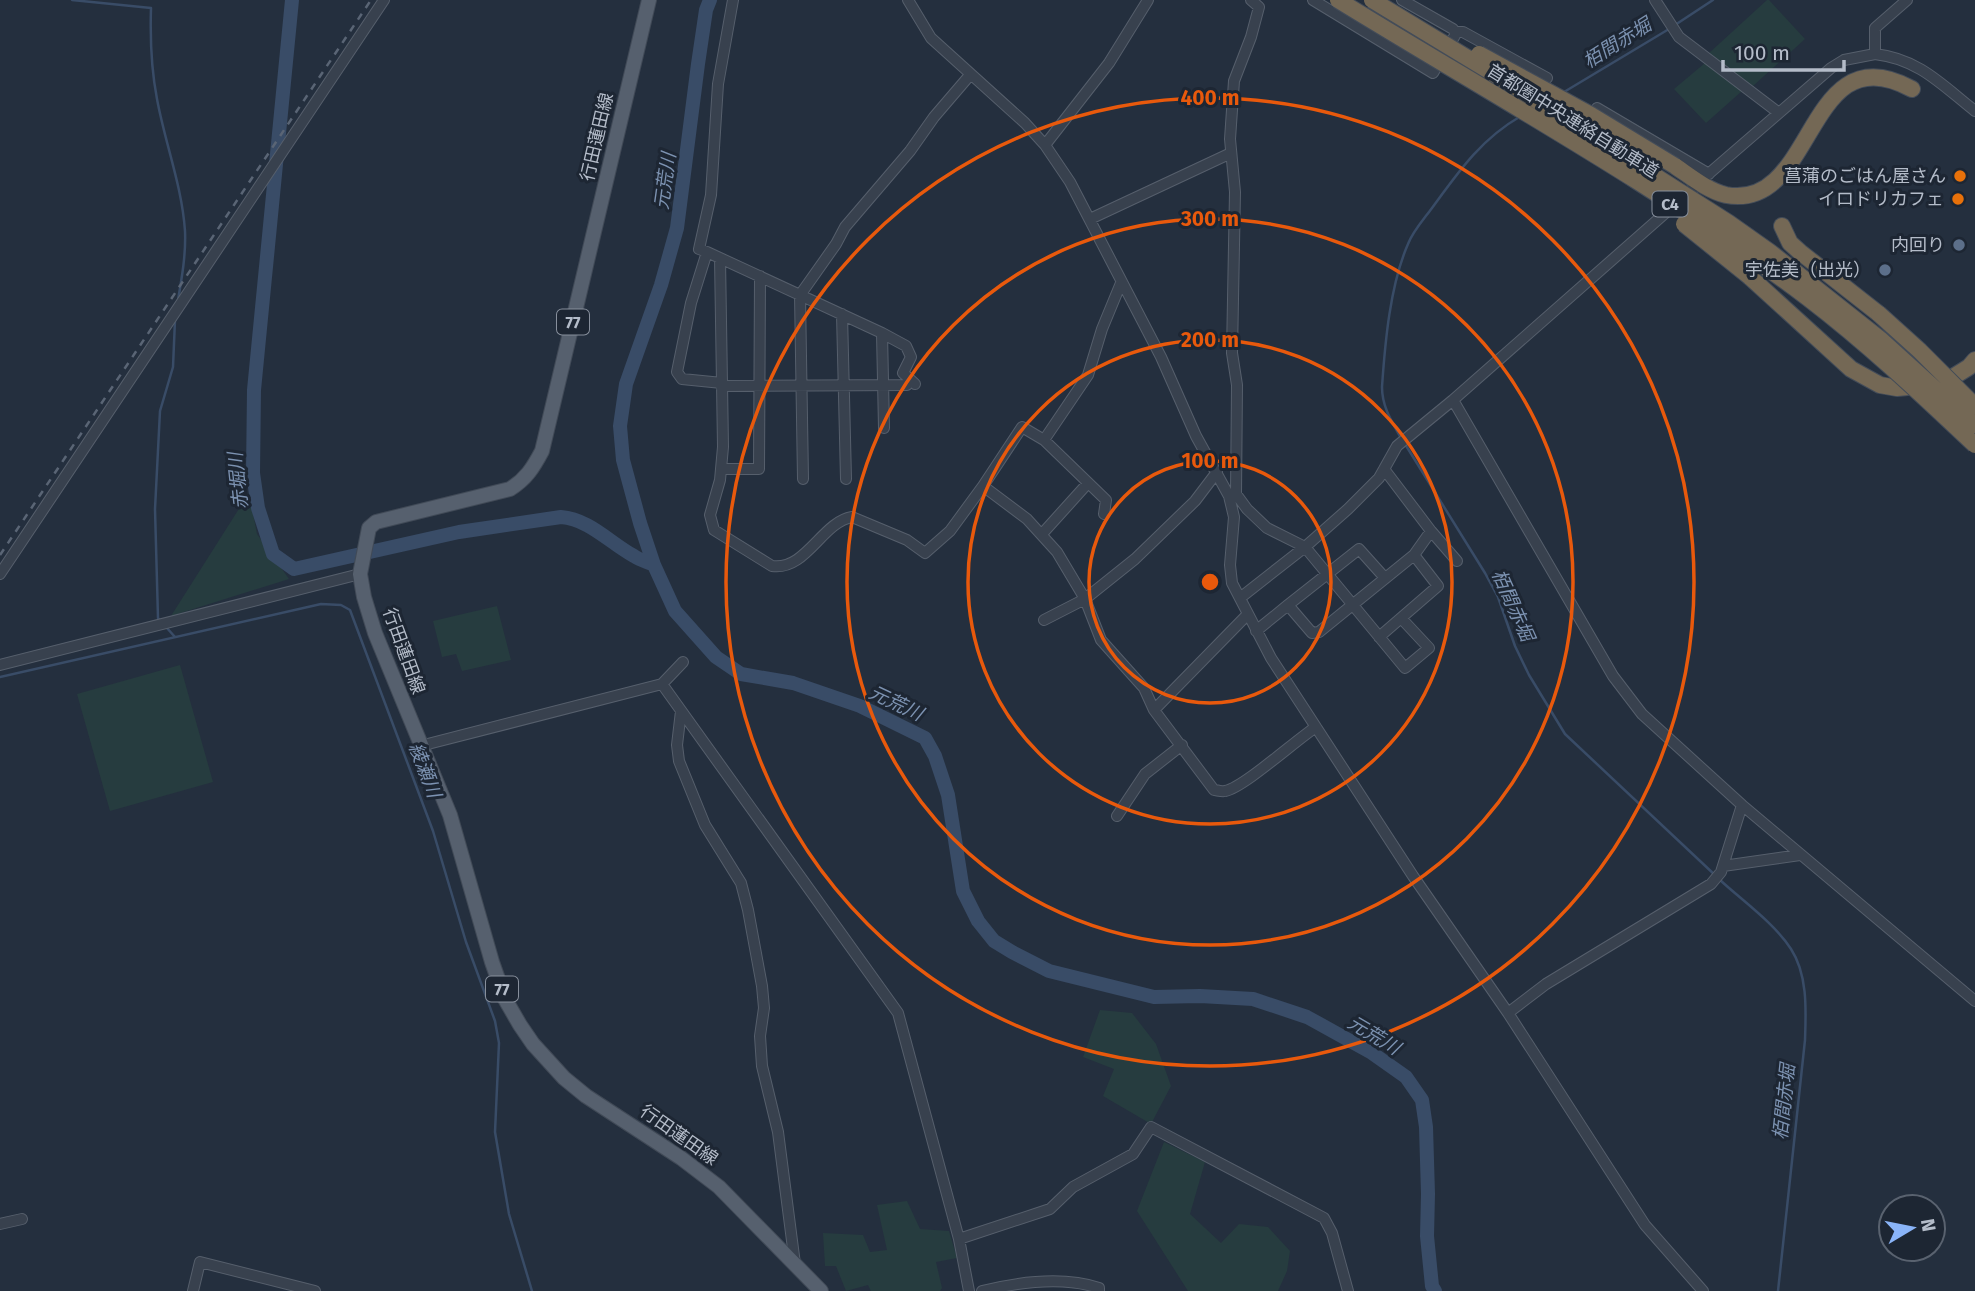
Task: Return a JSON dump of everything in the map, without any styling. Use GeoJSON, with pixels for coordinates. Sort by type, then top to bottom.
{"type":"FeatureCollection","features":[{"type":"Feature","properties":{"kind":"highway","name":"首都圏中央連絡自動車道"},"geometry":{"type":"LineString","coordinates":[[1338,0],[1693,218],[1810,300],[1872,350],[1975,445]]}},
{"type":"Feature","properties":{"kind":"highway","name":"首都圏中央連絡自動車道"},"geometry":{"type":"LineString","coordinates":[[1377,3],[1517,88],[1770,252],[1880,339],[1975,425]]}},
{"type":"Feature","properties":{"kind":"highway"},"geometry":{"type":"LineString","coordinates":[[1377,3],[1544,88],[1714,191],[1726,195],[1760,191],[1782,176],[1823,110],[1842,88],[1863,79],[1876,78],[1898,81],[1912,89]]}},
{"type":"Feature","properties":{"kind":"highway"},"geometry":{"type":"LineString","coordinates":[[1542,124],[1656,203],[1750,277],[1851,369],[1880,385],[1897,388],[1918,386],[1953,377],[1969,368],[1975,360]]}},
{"type":"Feature","properties":{"kind":"highway"},"geometry":{"type":"LineString","coordinates":[[1782,226],[1790,243],[1879,314],[1975,406]]}},
{"type":"Feature","properties":{"kind":"main road","name":"行田蓮田線"},"geometry":{"type":"LineString","coordinates":[[649,0],[549,425],[542,451],[532,471],[510,489],[383,519],[369,528],[360,571],[375,633],[450,816],[505,999],[533,1044],[564,1078],[586,1096],[681,1158],[719,1187],[821,1291]]}},
{"type":"Feature","properties":{"kind":"street"},"geometry":{"type":"LineString","coordinates":[[0,574],[384,0]]}},
{"type":"Feature","properties":{"kind":"street"},"geometry":{"type":"LineString","coordinates":[[706,252],[691,303],[677,372],[682,379],[759,386],[911,385],[903,373],[911,357],[906,346],[883,333],[760,276],[720,258],[706,252],[699,249],[711,195],[718,84],[733,0]]}},
{"type":"Feature","properties":{"kind":"street"},"geometry":{"type":"LineString","coordinates":[[908,0],[931,38],[997,96],[1045,145],[1070,181],[1161,357],[1196,436],[1233,495],[1267,528],[1306,547],[1405,667],[1429,648],[1401,618]]}},
{"type":"Feature","properties":{"kind":"street"},"geometry":{"type":"LineString","coordinates":[[1045,145],[1109,63],[1148,0]]}},
{"type":"Feature","properties":{"kind":"street"},"geometry":{"type":"LineString","coordinates":[[1251,0],[1259,7],[1234,81],[1230,139],[1235,192],[1232,353],[1237,385],[1231,576],[1256,631],[1413,876],[1508,1013],[1644,1225],[1703,1291]]}},
{"type":"Feature","properties":{"kind":"street"},"geometry":{"type":"LineString","coordinates":[[1313,0],[1433,73],[1456,34],[1462,32],[1546,78]]}},
{"type":"Feature","properties":{"kind":"street"},"geometry":{"type":"LineString","coordinates":[[1402,0],[1453,29],[1456,34]]}},
{"type":"Feature","properties":{"kind":"street"},"geometry":{"type":"LineString","coordinates":[[1655,0],[1679,37],[1779,113]]}},
{"type":"Feature","properties":{"kind":"street"},"geometry":{"type":"LineString","coordinates":[[1875,54],[1875,28],[1907,0]]}},
{"type":"Feature","properties":{"kind":"street"},"geometry":{"type":"LineString","coordinates":[[1597,108],[1707,176],[1831,68],[1844,61],[1875,54],[1905,60],[1975,111]]}},
{"type":"Feature","properties":{"kind":"street"},"geometry":{"type":"LineString","coordinates":[[803,479],[800,295],[845,227],[971,75]]}},
{"type":"Feature","properties":{"kind":"street"},"geometry":{"type":"LineString","coordinates":[[1090,219],[1231,153]]}},
{"type":"Feature","properties":{"kind":"street"},"geometry":{"type":"LineString","coordinates":[[1240,598],[1306,547],[1379,478],[1398,446],[1409,436],[1696,186]]}},
{"type":"Feature","properties":{"kind":"street"},"geometry":{"type":"LineString","coordinates":[[720,258],[723,447],[721,469],[710,515],[714,530],[777,567],[792,562],[836,525],[852,517],[907,540],[925,553],[950,531],[1022,427],[1044,440],[1106,500],[1104,514]]}},
{"type":"Feature","properties":{"kind":"street"},"geometry":{"type":"LineString","coordinates":[[721,469],[759,470],[760,276]]}},
{"type":"Feature","properties":{"kind":"street"},"geometry":{"type":"LineString","coordinates":[[1044,440],[1088,375],[1102,329],[1121,283]]}},
{"type":"Feature","properties":{"kind":"street"},"geometry":{"type":"LineString","coordinates":[[842,314],[846,479]]}},
{"type":"Feature","properties":{"kind":"street"},"geometry":{"type":"LineString","coordinates":[[883,333],[884,428]]}},
{"type":"Feature","properties":{"kind":"street"},"geometry":{"type":"LineString","coordinates":[[1453,400],[1613,676],[1642,714],[1800,855],[1975,1001]]}},
{"type":"Feature","properties":{"kind":"street"},"geometry":{"type":"LineString","coordinates":[[1384,469],[1457,561]]}},
{"type":"Feature","properties":{"kind":"street"},"geometry":{"type":"LineString","coordinates":[[1044,620],[1085,599],[1135,559],[1195,501],[1217,472]]}},
{"type":"Feature","properties":{"kind":"street"},"geometry":{"type":"LineString","coordinates":[[1042,534],[1088,483]]}},
{"type":"Feature","properties":{"kind":"street"},"geometry":{"type":"LineString","coordinates":[[983,486],[1027,519],[1070,570],[1101,640],[1144,688],[1154,710],[1214,790],[1224,792],[1259,771],[1294,741],[1316,727]]}},
{"type":"Feature","properties":{"kind":"street"},"geometry":{"type":"LineString","coordinates":[[1289,605],[1314,634],[1413,555],[1431,531]]}},
{"type":"Feature","properties":{"kind":"street"},"geometry":{"type":"LineString","coordinates":[[1256,631],[1359,549],[1385,578]]}},
{"type":"Feature","properties":{"kind":"street"},"geometry":{"type":"LineString","coordinates":[[1379,636],[1438,586],[1413,555]]}},
{"type":"Feature","properties":{"kind":"street"},"geometry":{"type":"LineString","coordinates":[[0,665],[360,571]]}},
{"type":"Feature","properties":{"kind":"street"},"geometry":{"type":"LineString","coordinates":[[1154,710],[1248,614]]}},
{"type":"Feature","properties":{"kind":"street"},"geometry":{"type":"LineString","coordinates":[[420,746],[662,684],[683,662]]}},
{"type":"Feature","properties":{"kind":"street"},"geometry":{"type":"LineString","coordinates":[[662,684],[898,1013],[959,1239],[969,1291]]}},
{"type":"Feature","properties":{"kind":"street"},"geometry":{"type":"LineString","coordinates":[[681,711],[677,745],[679,761],[705,825],[741,883],[748,911],[764,1008],[760,1036],[762,1066],[778,1132],[795,1264]]}},
{"type":"Feature","properties":{"kind":"street"},"geometry":{"type":"LineString","coordinates":[[1117,816],[1145,774],[1182,745]]}},
{"type":"Feature","properties":{"kind":"street"},"geometry":{"type":"LineString","coordinates":[[1508,1013],[1546,984],[1711,884],[1722,869],[1742,805]]}},
{"type":"Feature","properties":{"kind":"street"},"geometry":{"type":"LineString","coordinates":[[1722,869],[1800,855]]}},
{"type":"Feature","properties":{"kind":"street"},"geometry":{"type":"LineString","coordinates":[[959,1239],[1050,1209],[1073,1187],[1133,1154],[1151,1127],[1324,1218],[1329,1224],[1348,1291]]}},
{"type":"Feature","properties":{"kind":"street"},"geometry":{"type":"LineString","coordinates":[[0,1224],[22,1219]]}},
{"type":"Feature","properties":{"kind":"street"},"geometry":{"type":"LineString","coordinates":[[193,1291],[200,1262],[315,1291]]}},
{"type":"Feature","properties":{"kind":"street"},"geometry":{"type":"LineString","coordinates":[[982,1291],[1008,1284],[1078,1281],[1099,1288],[1099,1291]]}},
{"type":"Feature","properties":{"kind":"green space"},"geometry":{"type":"Polygon","coordinates":[[[1767,0],[1805,39],[1753,86],[1708,54],[1767,0]]]}},
{"type":"Feature","properties":{"kind":"green space"},"geometry":{"type":"Polygon","coordinates":[[[1705,63],[1742,91],[1706,123],[1674,89],[1705,63]]]}},
{"type":"Feature","properties":{"kind":"green space"},"geometry":{"type":"Polygon","coordinates":[[[249,493],[257,534],[289,579],[171,616],[249,493]]]}},
{"type":"Feature","properties":{"kind":"green space"},"geometry":{"type":"Polygon","coordinates":[[[497,606],[511,660],[462,671],[456,654],[442,657],[433,621],[497,606]]]}},
{"type":"Feature","properties":{"kind":"green space"},"geometry":{"type":"Polygon","coordinates":[[[180,665],[213,782],[110,811],[77,694],[180,665]]]}},
{"type":"Feature","properties":{"kind":"green space"},"geometry":{"type":"Polygon","coordinates":[[[1100,1010],[1132,1013],[1156,1044],[1171,1086],[1151,1124],[1103,1096],[1114,1069],[1083,1057],[1100,1010]]]}},
{"type":"Feature","properties":{"kind":"green space"},"geometry":{"type":"Polygon","coordinates":[[[1164,1142],[1205,1162],[1190,1214],[1221,1243],[1239,1224],[1268,1227],[1290,1251],[1287,1271],[1278,1291],[1188,1291],[1137,1211],[1164,1142]]]}},
{"type":"Feature","properties":{"kind":"green space"},"geometry":{"type":"Polygon","coordinates":[[[907,1201],[920,1229],[949,1231],[957,1258],[936,1262],[942,1288],[940,1291],[871,1291],[868,1285],[846,1291],[836,1266],[825,1266],[823,1233],[863,1235],[870,1252],[887,1250],[877,1205],[907,1201]]]}},
{"type":"Feature","properties":{"kind":"waterway"},"geometry":{"type":"LineString","coordinates":[[72,0],[151,8],[151,54],[155,88],[185,231],[178,300]]}},
{"type":"Feature","properties":{"kind":"waterway","name":"赤堀川"},"geometry":{"type":"LineString","coordinates":[[292,0],[254,390],[253,473],[258,508],[273,554],[294,569],[459,532],[561,517],[581,522],[625,551],[654,565]]}},
{"type":"Feature","properties":{"kind":"waterway","name":"元荒川"},"geometry":{"type":"LineString","coordinates":[[710,0],[698,64],[677,228],[661,285],[626,384],[620,426],[623,460],[640,523],[654,565],[675,611],[716,657],[741,674],[793,683],[860,706],[925,738],[935,756],[948,795],[963,891],[978,921],[994,941],[1049,971],[1154,997],[1253,999],[1307,1017],[1372,1053],[1406,1077],[1422,1100],[1426,1127],[1427,1236],[1432,1286],[1435,1291]]}},
{"type":"Feature","properties":{"kind":"waterway","name":"栢間赤堀"},"geometry":{"type":"LineString","coordinates":[[1675,25],[1713,0]]}},
{"type":"Feature","properties":{"kind":"waterway","name":"栢間赤堀"},"geometry":{"type":"LineString","coordinates":[[1564,92],[1669,29]]}},
{"type":"Feature","properties":{"kind":"waterway","name":"栢間赤堀"},"geometry":{"type":"LineString","coordinates":[[1401,438],[1386,408],[1382,387],[1389,314],[1402,260],[1410,239],[1461,169],[1482,145],[1521,116]]}},
{"type":"Feature","properties":{"kind":"waterway"},"geometry":{"type":"LineString","coordinates":[[161,622],[158,618],[155,509],[160,411],[173,367],[175,320]]}},
{"type":"Feature","properties":{"kind":"waterway","name":"栢間赤堀"},"geometry":{"type":"LineString","coordinates":[[1405,444],[1485,573],[1498,597],[1515,646],[1529,675],[1565,734],[1716,876]]}},
{"type":"Feature","properties":{"kind":"waterway","name":"綾瀬川"},"geometry":{"type":"LineString","coordinates":[[0,677],[321,604],[341,605],[350,610],[433,831],[466,942],[495,1021],[499,1043],[495,1132],[509,1214],[532,1291]]}},
{"type":"Feature","properties":{"kind":"waterway"},"geometry":{"type":"LineString","coordinates":[[166,627],[175,637]]}},
{"type":"Feature","properties":{"kind":"waterway","name":"栢間赤堀"},"geometry":{"type":"LineString","coordinates":[[1720,880],[1784,939],[1797,959],[1803,982],[1805,1040],[1778,1291]]}},
{"type":"Feature","properties":{"kind":"railway"},"geometry":{"type":"LineString","coordinates":[[0,555],[371,0]]}},
{"type":"Feature","properties":{"kind":"place","name":"菖蒲のごはん屋さん"},"geometry":{"type":"Point","coordinates":[1960,176]}},
{"type":"Feature","properties":{"kind":"place","name":"イロドリカフェ"},"geometry":{"type":"Point","coordinates":[1958,199]}},
{"type":"Feature","properties":{"kind":"place","name":"内回り"},"geometry":{"type":"Point","coordinates":[1959,245]}},
{"type":"Feature","properties":{"kind":"place","name":"宇佐美（出光）"},"geometry":{"type":"Point","coordinates":[1885,270]}}]}
